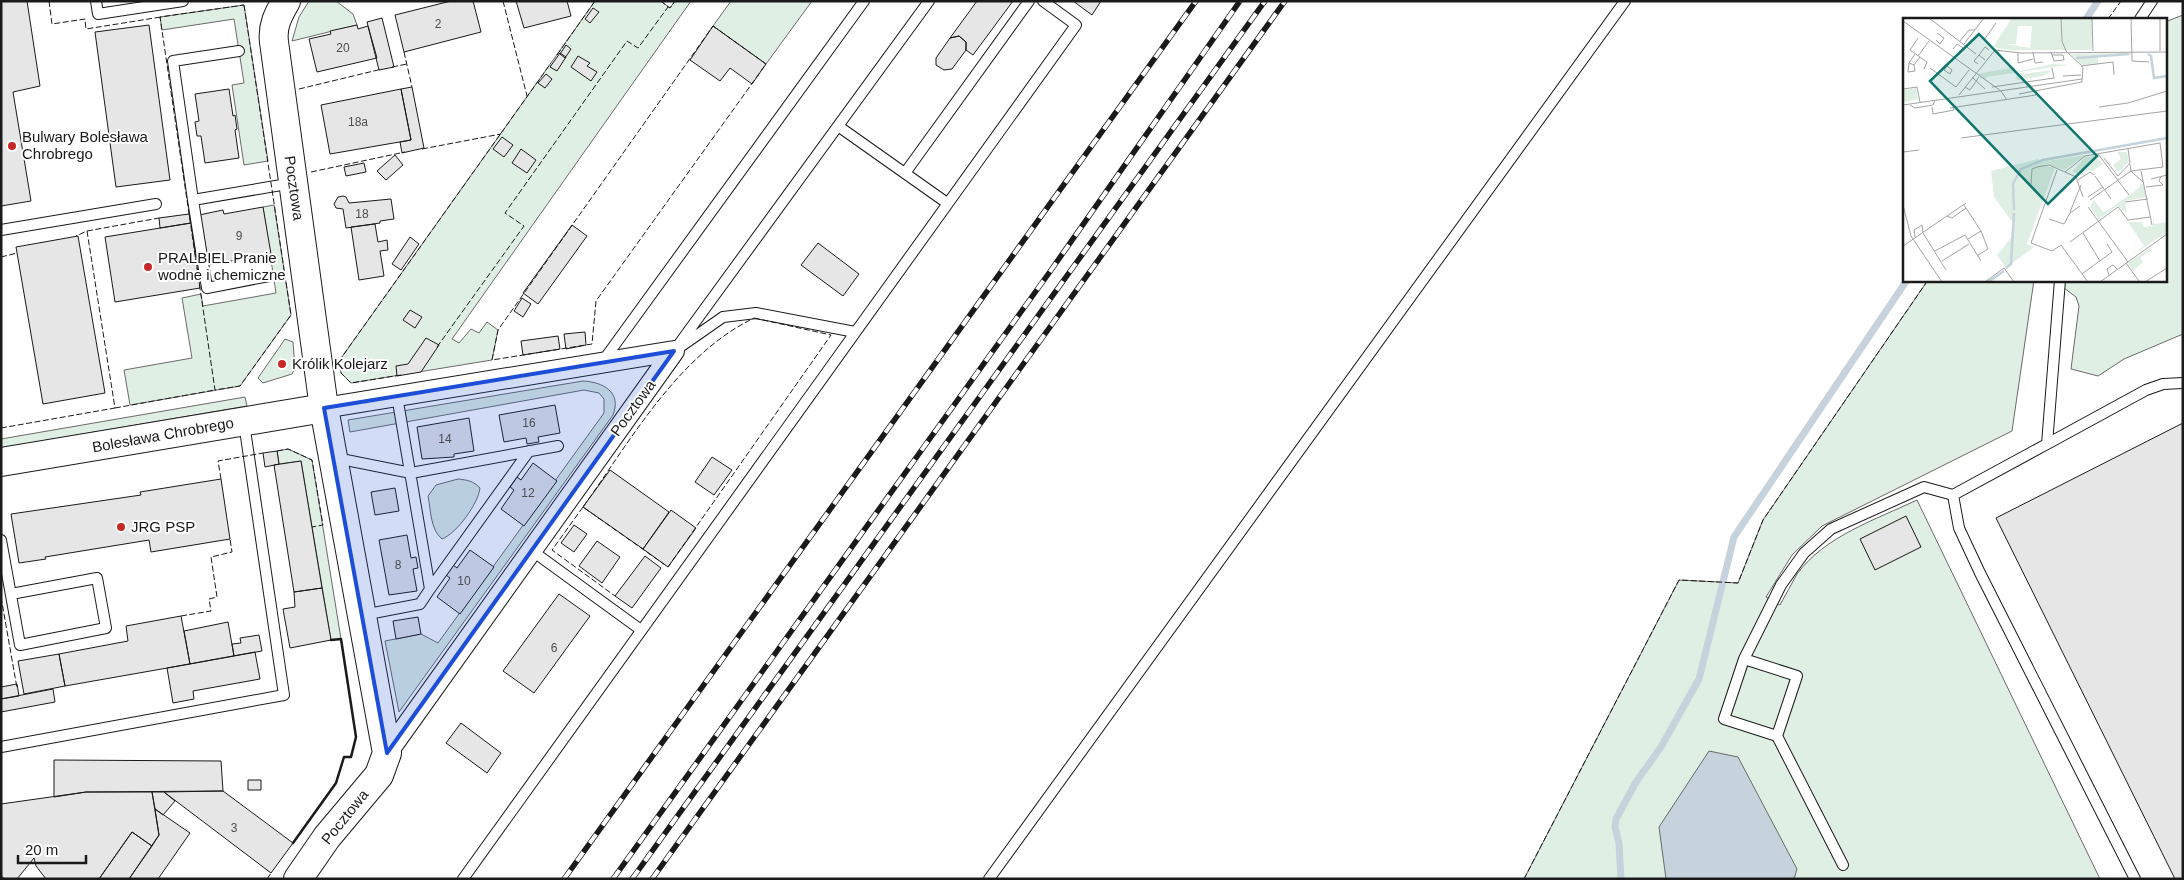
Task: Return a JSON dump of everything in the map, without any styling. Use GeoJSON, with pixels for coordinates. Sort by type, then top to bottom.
{"type":"FeatureCollection","features":[{"type":"Feature","properties":{"kind":"street","name":"Pocztowa"},"geometry":{"type":"LineString","coordinates":[[286,1],[277,17],[273,32],[293,182],[324,408],[387,753]]}},
{"type":"Feature","properties":{"kind":"street","name":"Pocztowa"},"geometry":{"type":"LineString","coordinates":[[324,408],[674,351]]}},
{"type":"Feature","properties":{"kind":"street","name":"Pocztowa"},"geometry":{"type":"LineString","coordinates":[[298,879],[327,837],[380,775],[387,753],[674,351]]}},
{"type":"Feature","properties":{"kind":"street","name":"Bolesława Chrobrego"},"geometry":{"type":"LineString","coordinates":[[1,462],[324,408]]}},
{"type":"Feature","properties":{"kind":"lane"},"geometry":{"type":"LineString","coordinates":[[96,1],[98,14],[183,1]]}},
{"type":"Feature","properties":{"kind":"lane"},"geometry":{"type":"LineString","coordinates":[[602,363],[864,1]]}},
{"type":"Feature","properties":{"kind":"lane"},"geometry":{"type":"LineString","coordinates":[[674,351],[929,1]]}},
{"type":"Feature","properties":{"kind":"lane"},"geometry":{"type":"LineString","coordinates":[[905,173],[1029,1]]}},
{"type":"Feature","properties":{"kind":"lane"},"geometry":{"type":"LineString","coordinates":[[463,879],[1076,25],[1043,1]]}},
{"type":"Feature","properties":{"kind":"lane"},"geometry":{"type":"LineString","coordinates":[[989,879],[1625,1]]}},
{"type":"Feature","properties":{"kind":"lane"},"geometry":{"type":"LineString","coordinates":[[2141,18],[2152,1]]}},
{"type":"Feature","properties":{"kind":"lane"},"geometry":{"type":"LineString","coordinates":[[239,51],[173,61],[207,288],[269,276]]}},
{"type":"Feature","properties":{"kind":"lane"},"geometry":{"type":"LineString","coordinates":[[838,126],[947,203]]}},
{"type":"Feature","properties":{"kind":"lane"},"geometry":{"type":"LineString","coordinates":[[193,200],[293,182]]}},
{"type":"Feature","properties":{"kind":"lane"},"geometry":{"type":"LineString","coordinates":[[1,230],[156,204]]}},
{"type":"Feature","properties":{"kind":"lane"},"geometry":{"type":"LineString","coordinates":[[2047,444],[2060,281]]}},
{"type":"Feature","properties":{"kind":"lane"},"geometry":{"type":"LineString","coordinates":[[674,351],[723,317],[756,312],[855,332]]}},
{"type":"Feature","properties":{"kind":"lane"},"geometry":{"type":"LineString","coordinates":[[1843,865],[1777,736],[1724,719],[1744,659],[1782,585],[1804,553],[1831,530],[1924,488],[1953,494],[2146,390],[2163,384],[2183,383]]}},
{"type":"Feature","properties":{"kind":"lane"},"geometry":{"type":"LineString","coordinates":[[397,396],[430,589]]}},
{"type":"Feature","properties":{"kind":"lane"},"geometry":{"type":"LineString","coordinates":[[1,747],[284,695],[244,421]]}},
{"type":"Feature","properties":{"kind":"lane"},"geometry":{"type":"LineString","coordinates":[[333,457],[411,473],[558,446]]}},
{"type":"Feature","properties":{"kind":"lane"},"geometry":{"type":"LineString","coordinates":[[361,615],[420,604],[529,451]]}},
{"type":"Feature","properties":{"kind":"lane"},"geometry":{"type":"LineString","coordinates":[[1953,494],[1959,528],[1973,558],[2135,879]]}},
{"type":"Feature","properties":{"kind":"lane"},"geometry":{"type":"LineString","coordinates":[[1,540],[20,645],[106,628],[97,578],[11,594]]}},
{"type":"Feature","properties":{"kind":"lane"},"geometry":{"type":"LineString","coordinates":[[531,550],[641,630]]}},
{"type":"Feature","properties":{"kind":"lane"},"geometry":{"type":"LineString","coordinates":[[1744,659],[1797,676],[1777,736]]}},
{"type":"Feature","properties":{"kind":"highlighted area"},"geometry":{"type":"Polygon","coordinates":[[[674,351],[387,753],[324,408],[674,351]]]}},
{"type":"Feature","properties":{"kind":"green space"},"geometry":{"type":"Polygon","coordinates":[[[309,1],[336,1],[353,14],[357,25],[292,41],[299,17],[309,1]]]}},
{"type":"Feature","properties":{"kind":"green space"},"geometry":{"type":"Polygon","coordinates":[[[595,1],[661,1],[670,8],[675,1],[691,1],[452,339],[459,343],[471,329],[479,333],[487,322],[498,330],[492,360],[351,383],[341,373],[339,361],[595,1]]]}},
{"type":"Feature","properties":{"kind":"green space"},"geometry":{"type":"Polygon","coordinates":[[[731,1],[812,1],[766,64],[713,26],[731,1]]]}},
{"type":"Feature","properties":{"kind":"green space"},"geometry":{"type":"Polygon","coordinates":[[[244,5],[268,161],[244,165],[232,85],[244,83],[234,19],[162,30],[160,17],[244,5]]]}},
{"type":"Feature","properties":{"kind":"green space"},"geometry":{"type":"Polygon","coordinates":[[[2183,15],[2183,334],[2124,359],[2098,376],[2071,369],[2079,306],[2076,297],[2064,288],[2065,281],[2166,281],[2166,22],[2183,15]]]}},
{"type":"Feature","properties":{"kind":"green space"},"geometry":{"type":"Polygon","coordinates":[[[274,205],[291,315],[240,386],[130,405],[124,370],[192,358],[182,298],[201,294],[203,306],[276,293],[263,207],[274,205]]]}},
{"type":"Feature","properties":{"kind":"green space"},"geometry":{"type":"Polygon","coordinates":[[[1927,281],[2034,281],[2012,431],[1822,526],[1792,555],[1766,597],[1780,605],[1797,574],[1822,549],[1852,530],[1917,500],[2100,879],[1524,879],[1679,580],[1738,583],[1763,520],[1927,281]]]}},
{"type":"Feature","properties":{"kind":"green space"},"geometry":{"type":"Polygon","coordinates":[[[285,339],[293,342],[295,368],[292,374],[263,383],[258,378],[285,339]]]}},
{"type":"Feature","properties":{"kind":"green space"},"geometry":{"type":"Polygon","coordinates":[[[583,381],[604,386],[613,394],[615,407],[613,415],[399,712],[385,641],[421,634],[438,643],[604,413],[604,399],[599,393],[584,390],[350,432],[348,420],[583,381]]]}},
{"type":"Feature","properties":{"kind":"green space"},"geometry":{"type":"Polygon","coordinates":[[[245,397],[247,406],[1,448],[1,439],[245,397]]]}},
{"type":"Feature","properties":{"kind":"green space"},"geometry":{"type":"Polygon","coordinates":[[[288,449],[312,460],[341,639],[331,640],[301,461],[279,464],[277,451],[288,449]]]}},
{"type":"Feature","properties":{"kind":"green space"},"geometry":{"type":"Polygon","coordinates":[[[458,479],[468,480],[480,488],[475,502],[466,517],[454,531],[442,539],[433,525],[428,496],[436,485],[458,479]]]}},
{"type":"Feature","properties":{"kind":"shaded area"},"geometry":{"type":"Polygon","coordinates":[[[1709,751],[1738,757],[1797,869],[1794,879],[1666,879],[1659,827],[1709,751]]]}},
{"type":"Feature","properties":{"kind":"building","name":"Bulwary Bolesława Chrobrego"},"geometry":{"type":"Polygon","coordinates":[[[1,1],[27,1],[40,86],[13,92],[31,201],[1,206],[1,1]]]}},
{"type":"Feature","properties":{"kind":"building"},"geometry":{"type":"Polygon","coordinates":[[[451,1],[473,1],[481,32],[404,52],[395,15],[451,1]]]}},
{"type":"Feature","properties":{"kind":"building"},"geometry":{"type":"Polygon","coordinates":[[[516,1],[567,1],[571,16],[524,28],[516,1]]]}},
{"type":"Feature","properties":{"kind":"building"},"geometry":{"type":"Polygon","coordinates":[[[977,1],[1013,1],[973,55],[966,50],[966,42],[959,36],[950,38],[977,1]]]}},
{"type":"Feature","properties":{"kind":"building"},"geometry":{"type":"Polygon","coordinates":[[[1073,1],[1101,1],[1092,15],[1073,1]]]}},
{"type":"Feature","properties":{"kind":"building"},"geometry":{"type":"Polygon","coordinates":[[[593,8],[599,12],[590,23],[585,19],[593,8]]]}},
{"type":"Feature","properties":{"kind":"building"},"geometry":{"type":"Polygon","coordinates":[[[382,18],[394,67],[379,70],[367,22],[382,18]]]}},
{"type":"Feature","properties":{"kind":"building"},"geometry":{"type":"Polygon","coordinates":[[[149,25],[170,180],[116,187],[95,32],[149,25]]]}},
{"type":"Feature","properties":{"kind":"building"},"geometry":{"type":"Polygon","coordinates":[[[357,25],[358,29],[368,26],[377,58],[317,72],[309,39],[331,34],[330,31],[357,25]]]}},
{"type":"Feature","properties":{"kind":"building"},"geometry":{"type":"Polygon","coordinates":[[[713,26],[766,64],[752,84],[730,68],[720,81],[690,60],[713,26]]]}},
{"type":"Feature","properties":{"kind":"building"},"geometry":{"type":"Polygon","coordinates":[[[959,36],[966,42],[966,50],[952,69],[944,70],[936,65],[936,58],[950,38],[959,36]]]}},
{"type":"Feature","properties":{"kind":"building"},"geometry":{"type":"Polygon","coordinates":[[[566,45],[571,49],[565,58],[560,54],[566,45]]]}},
{"type":"Feature","properties":{"kind":"building"},"geometry":{"type":"Polygon","coordinates":[[[560,53],[566,57],[557,71],[550,67],[560,53]]]}},
{"type":"Feature","properties":{"kind":"building"},"geometry":{"type":"Polygon","coordinates":[[[578,56],[590,63],[587,66],[597,72],[591,81],[571,67],[578,56]]]}},
{"type":"Feature","properties":{"kind":"building"},"geometry":{"type":"Polygon","coordinates":[[[546,74],[552,79],[545,88],[538,83],[546,74]]]}},
{"type":"Feature","properties":{"kind":"building"},"geometry":{"type":"Polygon","coordinates":[[[412,87],[424,148],[402,153],[400,142],[411,140],[401,89],[412,87]]]}},
{"type":"Feature","properties":{"kind":"building"},"geometry":{"type":"Polygon","coordinates":[[[229,89],[233,116],[235,115],[239,158],[205,163],[201,136],[197,136],[195,122],[199,121],[195,94],[229,89]]]}},
{"type":"Feature","properties":{"kind":"building"},"geometry":{"type":"Polygon","coordinates":[[[401,89],[411,140],[330,154],[321,105],[401,89]]]}},
{"type":"Feature","properties":{"kind":"building"},"geometry":{"type":"Polygon","coordinates":[[[502,137],[513,145],[504,157],[493,149],[502,137]]]}},
{"type":"Feature","properties":{"kind":"building"},"geometry":{"type":"Polygon","coordinates":[[[521,149],[536,160],[527,173],[512,163],[521,149]]]}},
{"type":"Feature","properties":{"kind":"building"},"geometry":{"type":"Polygon","coordinates":[[[395,155],[403,165],[386,180],[377,171],[395,155]]]}},
{"type":"Feature","properties":{"kind":"building"},"geometry":{"type":"Polygon","coordinates":[[[364,163],[366,172],[346,176],[344,167],[364,163]]]}},
{"type":"Feature","properties":{"kind":"building"},"geometry":{"type":"Polygon","coordinates":[[[338,197],[346,197],[349,203],[391,199],[394,219],[346,228],[343,209],[336,208],[334,204],[338,197]]]}},
{"type":"Feature","properties":{"kind":"building"},"geometry":{"type":"Polygon","coordinates":[[[263,207],[271,254],[208,265],[199,215],[223,210],[224,214],[263,207]]]}},
{"type":"Feature","properties":{"kind":"building"},"geometry":{"type":"Polygon","coordinates":[[[189,214],[191,223],[160,228],[159,218],[189,214]]]}},
{"type":"Feature","properties":{"kind":"building"},"geometry":{"type":"Polygon","coordinates":[[[191,223],[200,288],[115,302],[105,237],[191,223]]]}},
{"type":"Feature","properties":{"kind":"building"},"geometry":{"type":"Polygon","coordinates":[[[375,224],[378,242],[387,240],[388,250],[380,251],[384,276],[359,280],[351,227],[375,224]]]}},
{"type":"Feature","properties":{"kind":"building"},"geometry":{"type":"Polygon","coordinates":[[[572,225],[587,236],[538,304],[523,293],[572,225]]]}},
{"type":"Feature","properties":{"kind":"building"},"geometry":{"type":"Polygon","coordinates":[[[78,236],[105,393],[43,404],[16,247],[78,236]]]}},
{"type":"Feature","properties":{"kind":"building"},"geometry":{"type":"Polygon","coordinates":[[[410,237],[419,244],[401,270],[392,264],[410,237]]]}},
{"type":"Feature","properties":{"kind":"building"},"geometry":{"type":"Polygon","coordinates":[[[818,243],[859,274],[843,296],[801,265],[818,243]]]}},
{"type":"Feature","properties":{"kind":"building"},"geometry":{"type":"Polygon","coordinates":[[[522,298],[531,304],[523,317],[514,311],[522,298]]]}},
{"type":"Feature","properties":{"kind":"building"},"geometry":{"type":"Polygon","coordinates":[[[410,310],[422,317],[415,328],[403,320],[410,310]]]}},
{"type":"Feature","properties":{"kind":"building"},"geometry":{"type":"Polygon","coordinates":[[[585,332],[586,345],[566,349],[564,334],[585,332]]]}},
{"type":"Feature","properties":{"kind":"building"},"geometry":{"type":"Polygon","coordinates":[[[558,336],[560,349],[523,355],[521,341],[558,336]]]}},
{"type":"Feature","properties":{"kind":"building"},"geometry":{"type":"Polygon","coordinates":[[[426,338],[439,345],[421,372],[397,376],[396,366],[408,364],[426,338]]]}},
{"type":"Feature","properties":{"kind":"building"},"geometry":{"type":"Polygon","coordinates":[[[555,405],[560,433],[538,437],[539,442],[527,444],[526,438],[504,442],[499,415],[555,405]]]}},
{"type":"Feature","properties":{"kind":"building"},"geometry":{"type":"Polygon","coordinates":[[[469,418],[474,451],[454,454],[454,457],[422,459],[417,427],[469,418]]]}},
{"type":"Feature","properties":{"kind":"building"},"geometry":{"type":"Polygon","coordinates":[[[2183,423],[2183,879],[2175,879],[1996,518],[2183,423]]]}},
{"type":"Feature","properties":{"kind":"building"},"geometry":{"type":"Polygon","coordinates":[[[277,451],[279,464],[265,467],[263,453],[277,451]]]}},
{"type":"Feature","properties":{"kind":"building"},"geometry":{"type":"Polygon","coordinates":[[[712,457],[732,470],[714,495],[695,482],[712,457]]]}},
{"type":"Feature","properties":{"kind":"building"},"geometry":{"type":"Polygon","coordinates":[[[301,461],[322,588],[294,592],[274,465],[301,461]]]}},
{"type":"Feature","properties":{"kind":"building"},"geometry":{"type":"Polygon","coordinates":[[[533,463],[557,481],[524,526],[501,509],[514,490],[510,487],[517,477],[521,480],[533,463]]]}},
{"type":"Feature","properties":{"kind":"building"},"geometry":{"type":"Polygon","coordinates":[[[610,470],[669,512],[643,549],[583,507],[610,470]]]}},
{"type":"Feature","properties":{"kind":"building","name":"JRG PSP"},"geometry":{"type":"Polygon","coordinates":[[[221,479],[230,539],[151,552],[149,540],[19,563],[11,514],[141,495],[140,492],[221,479]]]}},
{"type":"Feature","properties":{"kind":"building"},"geometry":{"type":"Polygon","coordinates":[[[395,488],[399,511],[375,515],[371,492],[395,488]]]}},
{"type":"Feature","properties":{"kind":"building"},"geometry":{"type":"Polygon","coordinates":[[[671,510],[696,528],[668,567],[643,549],[671,510]]]}},
{"type":"Feature","properties":{"kind":"building"},"geometry":{"type":"Polygon","coordinates":[[[1906,516],[1921,547],[1875,570],[1860,539],[1906,516]]]}},
{"type":"Feature","properties":{"kind":"building"},"geometry":{"type":"Polygon","coordinates":[[[574,525],[587,534],[574,552],[561,543],[574,525]]]}},
{"type":"Feature","properties":{"kind":"building"},"geometry":{"type":"Polygon","coordinates":[[[407,535],[411,558],[416,557],[418,568],[413,569],[417,591],[389,595],[379,540],[407,535]]]}},
{"type":"Feature","properties":{"kind":"building"},"geometry":{"type":"Polygon","coordinates":[[[597,541],[620,557],[602,583],[579,566],[597,541]]]}},
{"type":"Feature","properties":{"kind":"building"},"geometry":{"type":"Polygon","coordinates":[[[470,550],[494,567],[460,614],[437,597],[450,578],[446,575],[453,565],[457,568],[470,550]]]}},
{"type":"Feature","properties":{"kind":"building"},"geometry":{"type":"Polygon","coordinates":[[[645,556],[661,568],[632,608],[615,596],[645,556]]]}},
{"type":"Feature","properties":{"kind":"building"},"geometry":{"type":"Polygon","coordinates":[[[322,588],[331,640],[290,648],[283,609],[295,607],[294,592],[322,588]]]}},
{"type":"Feature","properties":{"kind":"building"},"geometry":{"type":"Polygon","coordinates":[[[559,594],[590,616],[534,693],[503,671],[559,594]]]}},
{"type":"Feature","properties":{"kind":"building"},"geometry":{"type":"Polygon","coordinates":[[[181,616],[190,664],[65,686],[59,654],[128,641],[126,626],[181,616]]]}},
{"type":"Feature","properties":{"kind":"building"},"geometry":{"type":"Polygon","coordinates":[[[418,617],[421,634],[396,639],[393,621],[418,617]]]}},
{"type":"Feature","properties":{"kind":"building"},"geometry":{"type":"Polygon","coordinates":[[[228,622],[234,656],[190,664],[184,631],[228,622]]]}},
{"type":"Feature","properties":{"kind":"building"},"geometry":{"type":"Polygon","coordinates":[[[259,635],[262,651],[234,656],[232,644],[241,643],[240,638],[259,635]]]}},
{"type":"Feature","properties":{"kind":"building"},"geometry":{"type":"Polygon","coordinates":[[[255,652],[260,679],[193,691],[194,699],[173,703],[167,668],[255,652]]]}},
{"type":"Feature","properties":{"kind":"building"},"geometry":{"type":"Polygon","coordinates":[[[59,654],[65,686],[24,694],[18,661],[59,654]]]}},
{"type":"Feature","properties":{"kind":"building"},"geometry":{"type":"Polygon","coordinates":[[[17,684],[19,696],[1,699],[1,687],[17,684]]]}},
{"type":"Feature","properties":{"kind":"building"},"geometry":{"type":"Polygon","coordinates":[[[53,689],[55,702],[1,712],[1,699],[53,689]]]}},
{"type":"Feature","properties":{"kind":"building"},"geometry":{"type":"Polygon","coordinates":[[[461,723],[501,753],[487,773],[446,743],[461,723]]]}},
{"type":"Feature","properties":{"kind":"building"},"geometry":{"type":"Polygon","coordinates":[[[54,760],[221,761],[223,791],[86,792],[54,797],[54,760]]]}},
{"type":"Feature","properties":{"kind":"building"},"geometry":{"type":"Polygon","coordinates":[[[248,780],[261,780],[261,790],[248,790],[248,780]]]}},
{"type":"Feature","properties":{"kind":"building"},"geometry":{"type":"Polygon","coordinates":[[[223,791],[293,843],[271,873],[164,792],[223,791]]]}},
{"type":"Feature","properties":{"kind":"building"},"geometry":{"type":"Polygon","coordinates":[[[86,792],[152,792],[159,835],[152,846],[132,832],[99,879],[46,879],[36,866],[34,858],[17,879],[5,879],[1,876],[1,804],[86,792]]]}},
{"type":"Feature","properties":{"kind":"building"},"geometry":{"type":"Polygon","coordinates":[[[152,792],[164,792],[175,801],[163,815],[155,809],[152,792]]]}},
{"type":"Feature","properties":{"kind":"building"},"geometry":{"type":"Polygon","coordinates":[[[155,809],[190,833],[158,879],[129,879],[159,835],[155,809]]]}},
{"type":"Feature","properties":{"kind":"building"},"geometry":{"type":"Polygon","coordinates":[[[132,832],[152,846],[129,879],[99,879],[132,832]]]}},
{"type":"Feature","properties":{"kind":"waterway"},"geometry":{"type":"LineString","coordinates":[[2087,18],[2098,1]]}},
{"type":"Feature","properties":{"kind":"waterway"},"geometry":{"type":"LineString","coordinates":[[1621,879],[1619,843],[1615,827],[1616,819],[1636,782],[1661,747],[1699,679],[1734,537],[1906,281]]}},
{"type":"Feature","properties":{"kind":"railway"},"geometry":{"type":"LineString","coordinates":[[564,879],[1196,1]]}},
{"type":"Feature","properties":{"kind":"railway"},"geometry":{"type":"LineString","coordinates":[[613,879],[1049,273],[1240,1]]}},
{"type":"Feature","properties":{"kind":"railway"},"geometry":{"type":"LineString","coordinates":[[632,879],[1265,1]]}},
{"type":"Feature","properties":{"kind":"railway"},"geometry":{"type":"LineString","coordinates":[[652,879],[1285,1]]}},
{"type":"Feature","properties":{"kind":"fence"},"geometry":{"type":"LineString","coordinates":[[49,1],[52,24],[85,19],[86,29],[161,17]]}},
{"type":"Feature","properties":{"kind":"fence"},"geometry":{"type":"LineString","coordinates":[[503,1],[527,96]]}},
{"type":"Feature","properties":{"kind":"fence"},"geometry":{"type":"LineString","coordinates":[[557,55],[595,1]]}},
{"type":"Feature","properties":{"kind":"fence"},"geometry":{"type":"LineString","coordinates":[[437,347],[524,226],[505,213],[627,41],[638,48],[668,7],[661,1]]}},
{"type":"Feature","properties":{"kind":"fence"},"geometry":{"type":"LineString","coordinates":[[667,6],[670,8],[675,1]]}},
{"type":"Feature","properties":{"kind":"fence"},"geometry":{"type":"LineString","coordinates":[[2109,18],[2121,1]]}},
{"type":"Feature","properties":{"kind":"fence"},"geometry":{"type":"LineString","coordinates":[[244,5],[291,315],[240,386],[215,390],[160,17],[244,5]]}},
{"type":"Feature","properties":{"kind":"fence"},"geometry":{"type":"LineString","coordinates":[[713,26],[766,64],[596,301],[592,344],[492,360],[498,330],[713,26]]}},
{"type":"Feature","properties":{"kind":"fence"},"geometry":{"type":"LineString","coordinates":[[404,52],[412,87]]}},
{"type":"Feature","properties":{"kind":"fence"},"geometry":{"type":"LineString","coordinates":[[401,375],[351,383],[341,373],[339,361],[551,63]]}},
{"type":"Feature","properties":{"kind":"fence"},"geometry":{"type":"LineString","coordinates":[[392,67],[407,64]]}},
{"type":"Feature","properties":{"kind":"fence"},"geometry":{"type":"LineString","coordinates":[[299,89],[382,69]]}},
{"type":"Feature","properties":{"kind":"fence"},"geometry":{"type":"LineString","coordinates":[[422,149],[501,134]]}},
{"type":"Feature","properties":{"kind":"fence"},"geometry":{"type":"LineString","coordinates":[[311,172],[405,152]]}},
{"type":"Feature","properties":{"kind":"fence"},"geometry":{"type":"LineString","coordinates":[[87,231],[159,218]]}},
{"type":"Feature","properties":{"kind":"fence"},"geometry":{"type":"LineString","coordinates":[[1,428],[115,408],[87,231],[76,236]]}},
{"type":"Feature","properties":{"kind":"fence"},"geometry":{"type":"LineString","coordinates":[[1,257],[17,253]]}},
{"type":"Feature","properties":{"kind":"fence"},"geometry":{"type":"LineString","coordinates":[[1524,879],[1679,580],[1738,583],[1763,520],[1927,281]]}},
{"type":"Feature","properties":{"kind":"fence"},"geometry":{"type":"LineString","coordinates":[[754,318],[831,335],[668,567],[583,507],[638,428],[679,376],[727,334],[754,318]]}},
{"type":"Feature","properties":{"kind":"fence"},"geometry":{"type":"LineString","coordinates":[[115,408],[215,390]]}},
{"type":"Feature","properties":{"kind":"fence"},"geometry":{"type":"LineString","coordinates":[[277,451],[288,449],[312,460],[323,525],[312,527]]}},
{"type":"Feature","properties":{"kind":"fence"},"geometry":{"type":"LineString","coordinates":[[221,479],[218,461],[263,453]]}},
{"type":"Feature","properties":{"kind":"fence"},"geometry":{"type":"LineString","coordinates":[[583,507],[552,550],[615,596]]}},
{"type":"Feature","properties":{"kind":"fence"},"geometry":{"type":"LineString","coordinates":[[181,616],[211,611],[209,599],[217,597],[211,557],[232,552],[230,539]]}},
{"type":"Feature","properties":{"kind":"fence"},"geometry":{"type":"LineString","coordinates":[[1,597],[17,688]]}},
{"type":"Feature","properties":{"kind":"fence"},"geometry":{"type":"LineString","coordinates":[[267,879],[271,873]]}},
{"type":"Feature","properties":{"kind":"wall"},"geometry":{"type":"LineString","coordinates":[[293,843],[336,783],[344,757],[351,757],[356,737],[341,639],[331,640]]}},
{"type":"Feature","properties":{"kind":"place","name":"Bulwary Bolesława Chrobrego"},"geometry":{"type":"Point","coordinates":[12,146]}},
{"type":"Feature","properties":{"kind":"place","name":"PRALBIEL Pranie wodne i chemiczne"},"geometry":{"type":"Point","coordinates":[148,267]}},
{"type":"Feature","properties":{"kind":"place","name":"Królik Kolejarz"},"geometry":{"type":"Point","coordinates":[282,364]}},
{"type":"Feature","properties":{"kind":"place","name":"JRG PSP"},"geometry":{"type":"Point","coordinates":[121,527]}}]}
